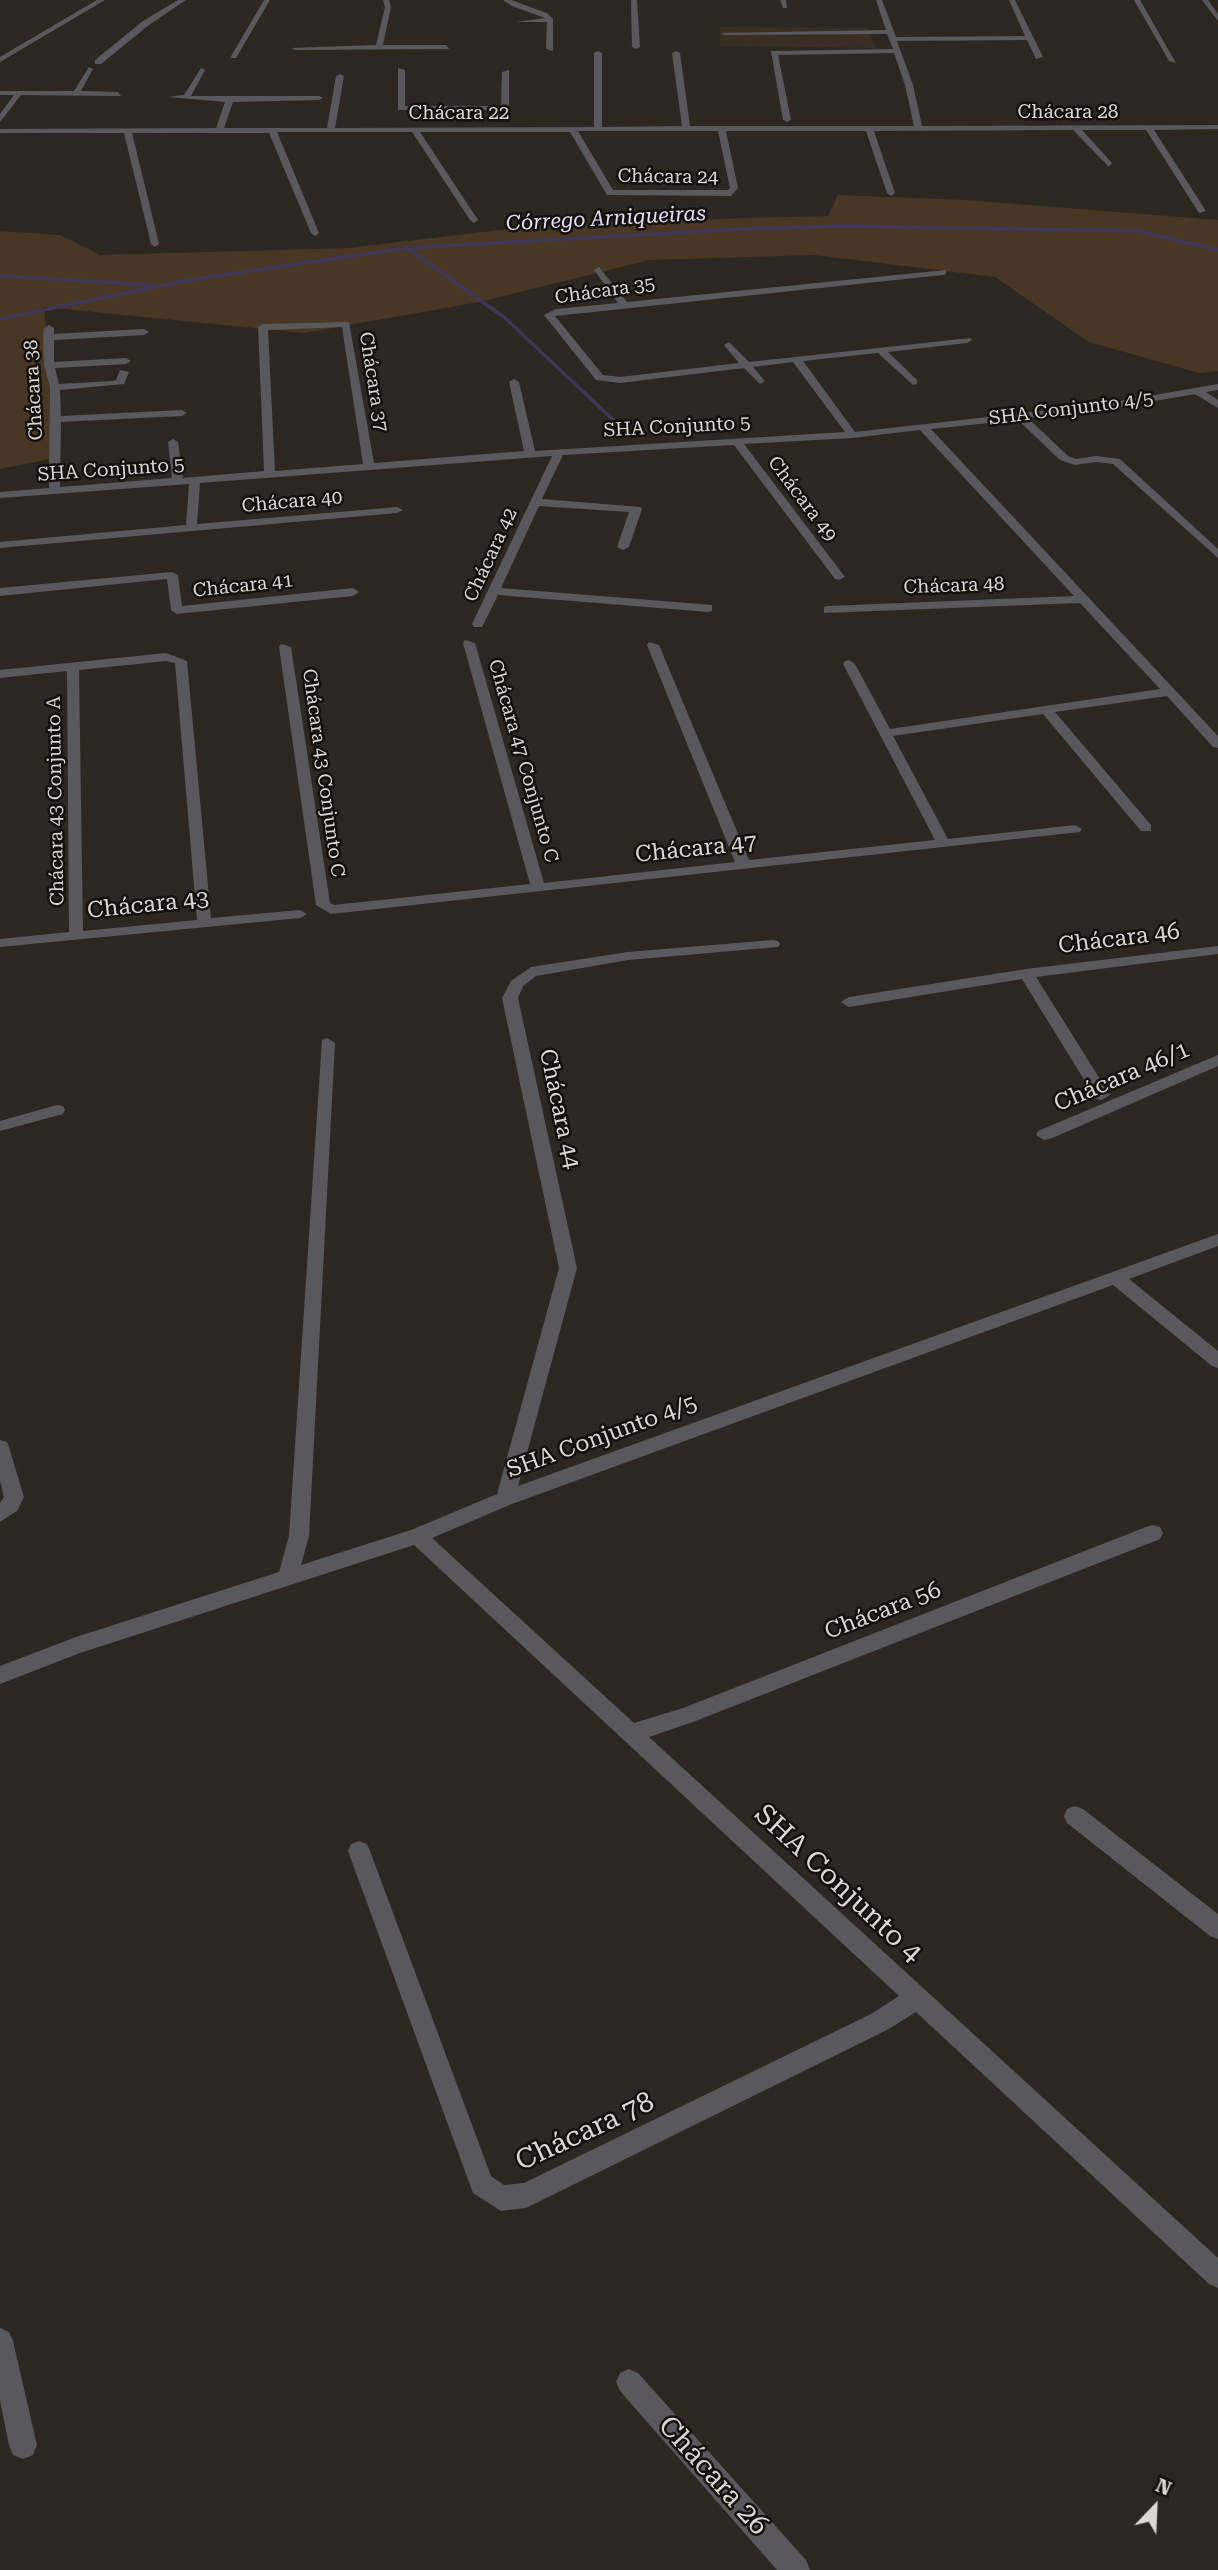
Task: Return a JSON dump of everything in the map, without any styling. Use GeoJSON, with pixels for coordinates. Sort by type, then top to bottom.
{"type":"FeatureCollection","features":[{"type":"Feature","properties":{"kind":"street"},"geometry":{"type":"LineString","coordinates":[[0,60],[102,0]]}},
{"type":"Feature","properties":{"kind":"street"},"geometry":{"type":"LineString","coordinates":[[98,62],[146,23],[183,0]]}},
{"type":"Feature","properties":{"kind":"street"},"geometry":{"type":"LineString","coordinates":[[233,56],[267,0]]}},
{"type":"Feature","properties":{"kind":"street"},"geometry":{"type":"LineString","coordinates":[[379,47],[388,7],[386,0]]}},
{"type":"Feature","properties":{"kind":"street"},"geometry":{"type":"LineString","coordinates":[[506,0],[545,14],[551,20],[550,49]]}},
{"type":"Feature","properties":{"kind":"street"},"geometry":{"type":"LineString","coordinates":[[634,0],[636,47]]}},
{"type":"Feature","properties":{"kind":"street"},"geometry":{"type":"LineString","coordinates":[[879,0],[909,85],[918,127]]}},
{"type":"Feature","properties":{"kind":"street"},"geometry":{"type":"LineString","coordinates":[[1012,0],[1039,57]]}},
{"type":"Feature","properties":{"kind":"street"},"geometry":{"type":"LineString","coordinates":[[1137,0],[1173,61]]}},
{"type":"Feature","properties":{"kind":"street"},"geometry":{"type":"LineString","coordinates":[[1205,0],[1218,19]]}},
{"type":"Feature","properties":{"kind":"street"},"geometry":{"type":"LineString","coordinates":[[520,22],[551,20]]}},
{"type":"Feature","properties":{"kind":"street"},"geometry":{"type":"LineString","coordinates":[[725,33],[1030,38]]}},
{"type":"Feature","properties":{"kind":"street"},"geometry":{"type":"LineString","coordinates":[[295,48],[446,47]]}},
{"type":"Feature","properties":{"kind":"street"},"geometry":{"type":"LineString","coordinates":[[787,120],[774,53],[895,51]]}},
{"type":"Feature","properties":{"kind":"street"},"geometry":{"type":"LineString","coordinates":[[598,53],[598,128]]}},
{"type":"Feature","properties":{"kind":"street"},"geometry":{"type":"LineString","coordinates":[[676,53],[686,127]]}},
{"type":"Feature","properties":{"kind":"street"},"geometry":{"type":"LineString","coordinates":[[76,94],[89,69]]}},
{"type":"Feature","properties":{"kind":"street"},"geometry":{"type":"LineString","coordinates":[[186,98],[201,70]]}},
{"type":"Feature","properties":{"kind":"street"},"geometry":{"type":"LineString","coordinates":[[401,70],[401,108],[505,108],[506,72]]}},
{"type":"Feature","properties":{"kind":"street"},"geometry":{"type":"LineString","coordinates":[[331,129],[340,76]]}},
{"type":"Feature","properties":{"kind":"street"},"geometry":{"type":"LineString","coordinates":[[0,93],[118,94]]}},
{"type":"Feature","properties":{"kind":"street"},"geometry":{"type":"LineString","coordinates":[[0,120],[19,93]]}},
{"type":"Feature","properties":{"kind":"street"},"geometry":{"type":"LineString","coordinates":[[172,97],[235,100],[319,98]]}},
{"type":"Feature","properties":{"kind":"street"},"geometry":{"type":"LineString","coordinates":[[219,130],[228,103],[235,100]]}},
{"type":"Feature","properties":{"kind":"street"},"geometry":{"type":"LineString","coordinates":[[446,128],[450,108]]}},
{"type":"Feature","properties":{"kind":"street","name":"Chácara 24"},"geometry":{"type":"LineString","coordinates":[[572,128],[610,193],[731,193],[734,188],[721,127]]}},
{"type":"Feature","properties":{"kind":"street"},"geometry":{"type":"LineString","coordinates":[[869,127],[891,193]]}},
{"type":"Feature","properties":{"kind":"street","name":"Chácara 22"},"geometry":{"type":"LineString","coordinates":[[0,131],[918,127]]}},
{"type":"Feature","properties":{"kind":"street","name":"Chácara 28"},"geometry":{"type":"LineString","coordinates":[[918,127],[1218,127]]}},
{"type":"Feature","properties":{"kind":"street"},"geometry":{"type":"LineString","coordinates":[[1148,127],[1202,211]]}},
{"type":"Feature","properties":{"kind":"street"},"geometry":{"type":"LineString","coordinates":[[1076,128],[1109,165]]}},
{"type":"Feature","properties":{"kind":"street"},"geometry":{"type":"LineString","coordinates":[[414,129],[474,220]]}},
{"type":"Feature","properties":{"kind":"street"},"geometry":{"type":"LineString","coordinates":[[127,130],[155,244]]}},
{"type":"Feature","properties":{"kind":"street"},"geometry":{"type":"LineString","coordinates":[[272,130],[315,233]]}},
{"type":"Feature","properties":{"kind":"street"},"geometry":{"type":"LineString","coordinates":[[599,270],[624,305]]}},
{"type":"Feature","properties":{"kind":"street","name":"Chácara 35"},"geometry":{"type":"LineString","coordinates":[[943,272],[556,312],[548,315],[600,378],[620,380],[967,340]]}},
{"type":"Feature","properties":{"kind":"street","name":"Chácara 37"},"geometry":{"type":"LineString","coordinates":[[270,475],[263,327],[346,324],[369,468]]}},
{"type":"Feature","properties":{"kind":"street","name":"Chácara 38"},"geometry":{"type":"LineString","coordinates":[[54,491],[55,387],[49,365],[49,332],[144,332]]}},
{"type":"Feature","properties":{"kind":"street"},"geometry":{"type":"LineString","coordinates":[[729,345],[761,382]]}},
{"type":"Feature","properties":{"kind":"street"},"geometry":{"type":"LineString","coordinates":[[881,350],[913,382]]}},
{"type":"Feature","properties":{"kind":"street"},"geometry":{"type":"LineString","coordinates":[[796,359],[852,435]]}},
{"type":"Feature","properties":{"kind":"street"},"geometry":{"type":"LineString","coordinates":[[49,365],[125,367],[120,382],[55,387]]}},
{"type":"Feature","properties":{"kind":"street"},"geometry":{"type":"LineString","coordinates":[[514,382],[530,454]]}},
{"type":"Feature","properties":{"kind":"street","name":"SHA Conjunto 4/5"},"geometry":{"type":"LineString","coordinates":[[923,427],[1103,407],[1218,387]]}},
{"type":"Feature","properties":{"kind":"street"},"geometry":{"type":"LineString","coordinates":[[1197,391],[1218,405]]}},
{"type":"Feature","properties":{"kind":"street"},"geometry":{"type":"LineString","coordinates":[[56,419],[182,414]]}},
{"type":"Feature","properties":{"kind":"street"},"geometry":{"type":"LineString","coordinates":[[1021,416],[1070,461],[1116,461],[1218,555]]}},
{"type":"Feature","properties":{"kind":"street"},"geometry":{"type":"LineString","coordinates":[[923,427],[1218,744]]}},
{"type":"Feature","properties":{"kind":"street","name":"SHA Conjunto 5"},"geometry":{"type":"LineString","coordinates":[[0,495],[530,454],[852,435],[923,427]]}},
{"type":"Feature","properties":{"kind":"street"},"geometry":{"type":"LineString","coordinates":[[173,442],[178,482]]}},
{"type":"Feature","properties":{"kind":"street","name":"Chácara 49"},"geometry":{"type":"LineString","coordinates":[[737,442],[839,577]]}},
{"type":"Feature","properties":{"kind":"street","name":"Chácara 42"},"geometry":{"type":"LineString","coordinates":[[478,624],[559,452]]}},
{"type":"Feature","properties":{"kind":"street"},"geometry":{"type":"LineString","coordinates":[[191,528],[195,481]]}},
{"type":"Feature","properties":{"kind":"street","name":"Chácara 42"},"geometry":{"type":"LineString","coordinates":[[536,502],[636,509],[623,547]]}},
{"type":"Feature","properties":{"kind":"street","name":"Chácara 40"},"geometry":{"type":"LineString","coordinates":[[0,545],[397,510]]}},
{"type":"Feature","properties":{"kind":"street","name":"Chácara 41"},"geometry":{"type":"LineString","coordinates":[[0,592],[173,575],[177,610],[353,592]]}},
{"type":"Feature","properties":{"kind":"street"},"geometry":{"type":"LineString","coordinates":[[495,591],[708,608]]}},
{"type":"Feature","properties":{"kind":"street","name":"Chácara 48"},"geometry":{"type":"LineString","coordinates":[[828,610],[1082,599]]}},
{"type":"Feature","properties":{"kind":"street","name":"Chácara 47 Conjunto C"},"geometry":{"type":"LineString","coordinates":[[469,643],[539,889]]}},
{"type":"Feature","properties":{"kind":"street"},"geometry":{"type":"LineString","coordinates":[[653,645],[744,866]]}},
{"type":"Feature","properties":{"kind":"street","name":"Chácara 43 Conjunto C"},"geometry":{"type":"LineString","coordinates":[[285,647],[323,905]]}},
{"type":"Feature","properties":{"kind":"street"},"geometry":{"type":"LineString","coordinates":[[0,674],[166,657],[181,661],[204,922]]}},
{"type":"Feature","properties":{"kind":"street"},"geometry":{"type":"LineString","coordinates":[[849,664],[944,844]]}},
{"type":"Feature","properties":{"kind":"street","name":"Chácara 43 Conjunto A"},"geometry":{"type":"LineString","coordinates":[[73,667],[76,935]]}},
{"type":"Feature","properties":{"kind":"street"},"geometry":{"type":"LineString","coordinates":[[886,733],[1169,692]]}},
{"type":"Feature","properties":{"kind":"street"},"geometry":{"type":"LineString","coordinates":[[1045,708],[1146,828]]}},
{"type":"Feature","properties":{"kind":"street","name":"Chácara 47"},"geometry":{"type":"LineString","coordinates":[[323,905],[331,911],[337,911],[1075,829]]}},
{"type":"Feature","properties":{"kind":"street","name":"Chácara 43"},"geometry":{"type":"LineString","coordinates":[[0,943],[300,914]]}},
{"type":"Feature","properties":{"kind":"street","name":"Chácara 44"},"geometry":{"type":"LineString","coordinates":[[505,1499],[568,1268],[510,998],[516,984],[531,972],[628,956],[773,944]]}},
{"type":"Feature","properties":{"kind":"street","name":"Chácara 46"},"geometry":{"type":"LineString","coordinates":[[849,1002],[1026,974],[1218,950]]}},
{"type":"Feature","properties":{"kind":"street"},"geometry":{"type":"LineString","coordinates":[[1026,974],[1102,1094]]}},
{"type":"Feature","properties":{"kind":"street"},"geometry":{"type":"LineString","coordinates":[[288,1576],[299,1536],[327,1043]]}},
{"type":"Feature","properties":{"kind":"street","name":"Chácara 46/1"},"geometry":{"type":"LineString","coordinates":[[1044,1135],[1218,1060]]}},
{"type":"Feature","properties":{"kind":"street"},"geometry":{"type":"LineString","coordinates":[[0,1126],[57,1110]]}},
{"type":"Feature","properties":{"kind":"street","name":"SHA Conjunto 4/5"},"geometry":{"type":"LineString","coordinates":[[0,1675],[76,1646],[417,1536],[505,1499],[1218,1240]]}},
{"type":"Feature","properties":{"kind":"street"},"geometry":{"type":"LineString","coordinates":[[1115,1277],[1218,1361]]}},
{"type":"Feature","properties":{"kind":"street"},"geometry":{"type":"LineString","coordinates":[[0,1447],[14,1497],[10,1506],[0,1514]]}},
{"type":"Feature","properties":{"kind":"street","name":"Chácara 56"},"geometry":{"type":"LineString","coordinates":[[631,1733],[686,1716],[1153,1533]]}},
{"type":"Feature","properties":{"kind":"street","name":"SHA Conjunto 4"},"geometry":{"type":"LineString","coordinates":[[417,1536],[1218,2275]]}},
{"type":"Feature","properties":{"kind":"street"},"geometry":{"type":"LineString","coordinates":[[1075,1816],[1218,1928]]}},
{"type":"Feature","properties":{"kind":"street","name":"Chácara 78"},"geometry":{"type":"LineString","coordinates":[[359,1851],[482,2184],[501,2199],[526,2195],[879,2022],[918,1998]]}},
{"type":"Feature","properties":{"kind":"street"},"geometry":{"type":"LineString","coordinates":[[0,2341],[23,2445]]}},
{"type":"Feature","properties":{"kind":"street","name":"Chácara 26"},"geometry":{"type":"LineString","coordinates":[[629,2382],[796,2570]]}},
{"type":"Feature","properties":{"kind":"shaded area"},"geometry":{"type":"Polygon","coordinates":[[[720,27],[868,28],[876,48],[720,46],[720,27]]]}},
{"type":"Feature","properties":{"kind":"shaded area"},"geometry":{"type":"Polygon","coordinates":[[[838,195],[966,200],[1218,220],[1218,371],[1199,373],[1089,342],[995,277],[814,255],[650,260],[479,302],[304,333],[44,307],[59,457],[0,469],[0,231],[60,235],[100,255],[348,248],[559,223],[828,216],[838,195]]]}},
{"type":"Feature","properties":{"kind":"waterway","name":"Córrego Arniqueiras"},"geometry":{"type":"LineString","coordinates":[[407,248],[842,226],[1138,231],[1218,250]]}},
{"type":"Feature","properties":{"kind":"waterway","name":"Córrego Arniqueiras"},"geometry":{"type":"LineString","coordinates":[[0,319],[189,280],[407,248]]}},
{"type":"Feature","properties":{"kind":"waterway"},"geometry":{"type":"LineString","coordinates":[[407,248],[504,317],[626,432]]}},
{"type":"Feature","properties":{"kind":"waterway"},"geometry":{"type":"LineString","coordinates":[[0,276],[152,285]]}}]}
